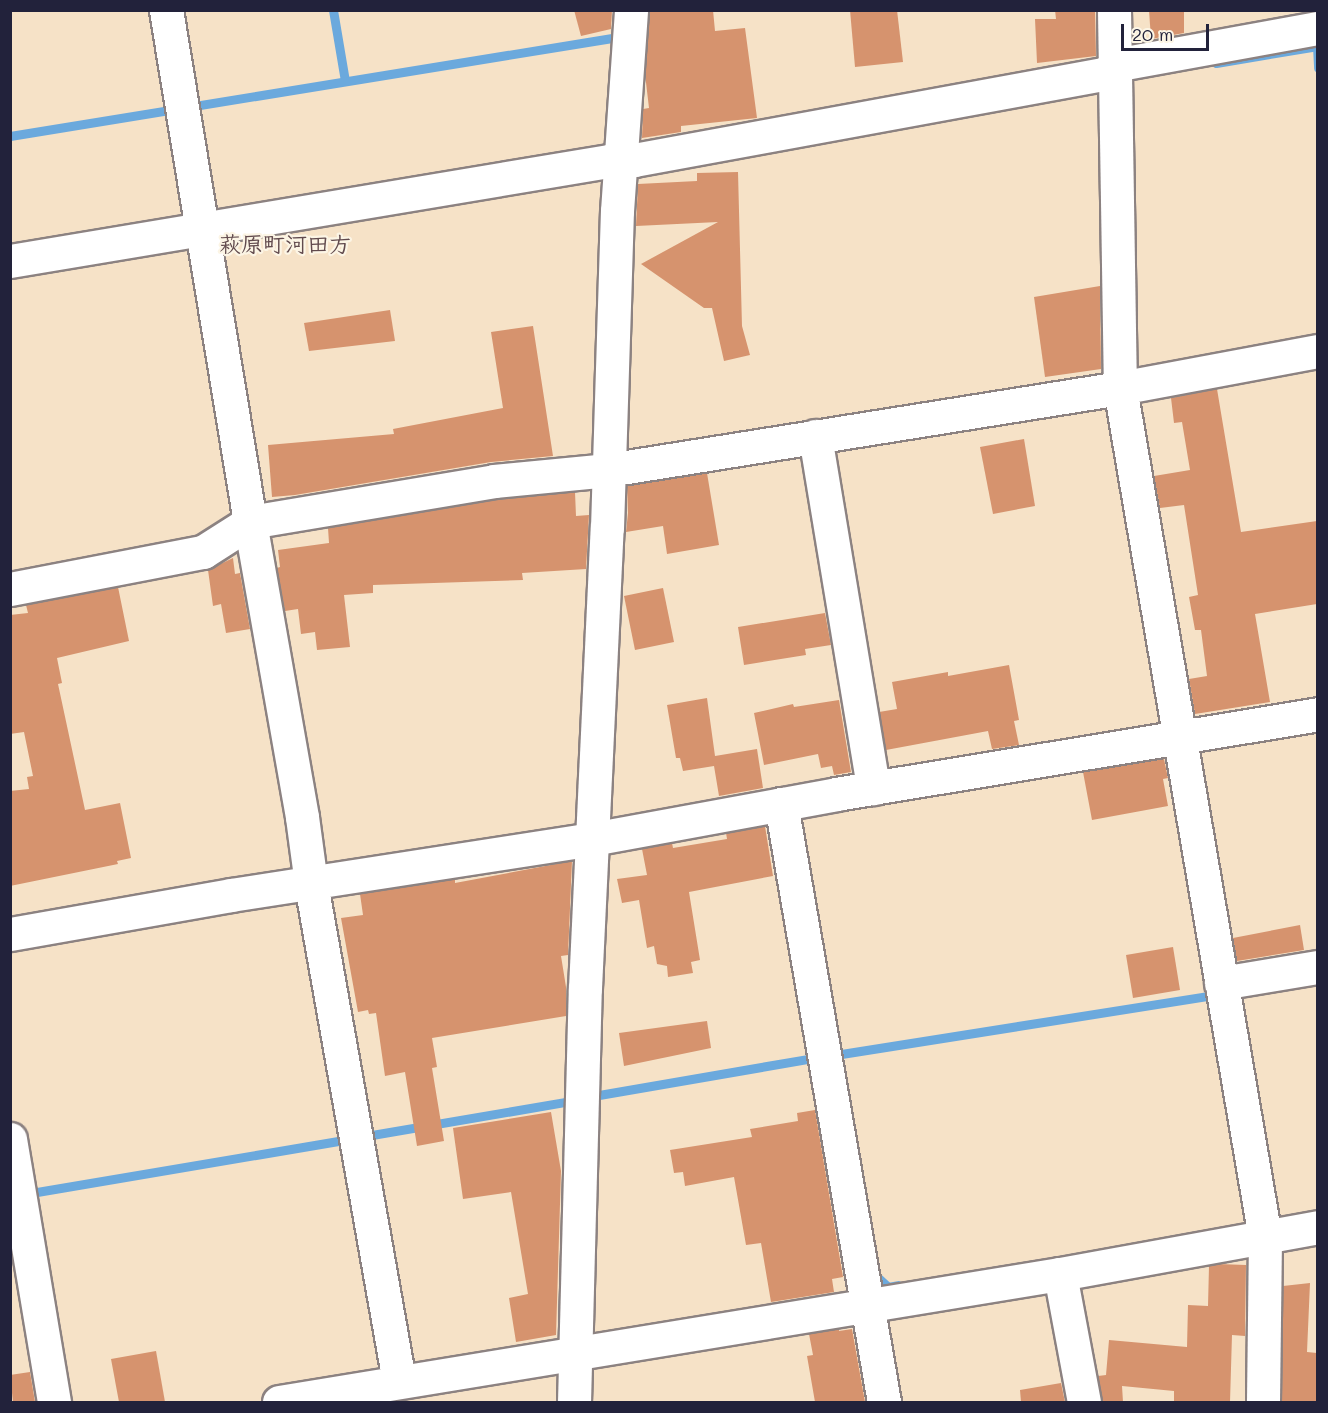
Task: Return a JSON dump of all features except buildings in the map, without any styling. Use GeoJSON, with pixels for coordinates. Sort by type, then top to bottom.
{"type":"FeatureCollection","features":[{"type":"Feature","properties":{"kind":"street"},"geometry":{"type":"LineString","coordinates":[[166,10],[250,522],[302,817],[310,884],[399,1382]]}},
{"type":"Feature","properties":{"kind":"street"},"geometry":{"type":"LineString","coordinates":[[574,1402],[592,839],[598,765],[620,160],[631,10]]}},
{"type":"Feature","properties":{"kind":"street"},"geometry":{"type":"LineString","coordinates":[[1114,10],[1120,388],[1265,1237],[1263,1402]]}},
{"type":"Feature","properties":{"kind":"street"},"geometry":{"type":"LineString","coordinates":[[10,261],[620,160],[1107,73],[1114,65],[1317,28]]}},
{"type":"Feature","properties":{"kind":"street"},"geometry":{"type":"LineString","coordinates":[[10,589],[203,552],[250,522],[494,481],[608,470],[1120,388],[1317,351]]}},
{"type":"Feature","properties":{"kind":"street"},"geometry":{"type":"LineString","coordinates":[[815,436],[873,788]]}},
{"type":"Feature","properties":{"kind":"street"},"geometry":{"type":"LineString","coordinates":[[10,934],[231,895],[592,839],[873,788],[1317,714]]}},
{"type":"Feature","properties":{"kind":"street"},"geometry":{"type":"LineString","coordinates":[[781,804],[884,1402]]}},
{"type":"Feature","properties":{"kind":"street"},"geometry":{"type":"LineString","coordinates":[[1221,983],[1317,967]]}},
{"type":"Feature","properties":{"kind":"street"},"geometry":{"type":"LineString","coordinates":[[10,1139],[54,1402]]}},
{"type":"Feature","properties":{"kind":"street"},"geometry":{"type":"LineString","coordinates":[[279,1402],[1060,1274],[1317,1227]]}},
{"type":"Feature","properties":{"kind":"street"},"geometry":{"type":"LineString","coordinates":[[1060,1274],[1084,1402]]}},
{"type":"Feature","properties":{"kind":"waterway"},"geometry":{"type":"LineString","coordinates":[[333,10],[345,81]]}},
{"type":"Feature","properties":{"kind":"waterway"},"geometry":{"type":"LineString","coordinates":[[10,136],[612,38]]}},
{"type":"Feature","properties":{"kind":"waterway"},"geometry":{"type":"LineString","coordinates":[[1317,46],[1318,68]]}},
{"type":"Feature","properties":{"kind":"waterway"},"geometry":{"type":"LineString","coordinates":[[1216,63],[1318,46]]}},
{"type":"Feature","properties":{"kind":"waterway"},"geometry":{"type":"LineString","coordinates":[[837,1062],[835,1055],[1213,995]]}},
{"type":"Feature","properties":{"kind":"waterway"},"geometry":{"type":"LineString","coordinates":[[599,1095],[813,1058]]}},
{"type":"Feature","properties":{"kind":"waterway"},"geometry":{"type":"LineString","coordinates":[[366,1136],[570,1101]]}},
{"type":"Feature","properties":{"kind":"waterway"},"geometry":{"type":"LineString","coordinates":[[31,1193],[343,1140]]}},
{"type":"Feature","properties":{"kind":"waterway"},"geometry":{"type":"LineString","coordinates":[[873,1273],[888,1287],[898,1285]]}},
{"type":"Feature","properties":{"kind":"district","name":"萩原町河田方"},"geometry":{"type":"Point","coordinates":[285,244]}}]}
